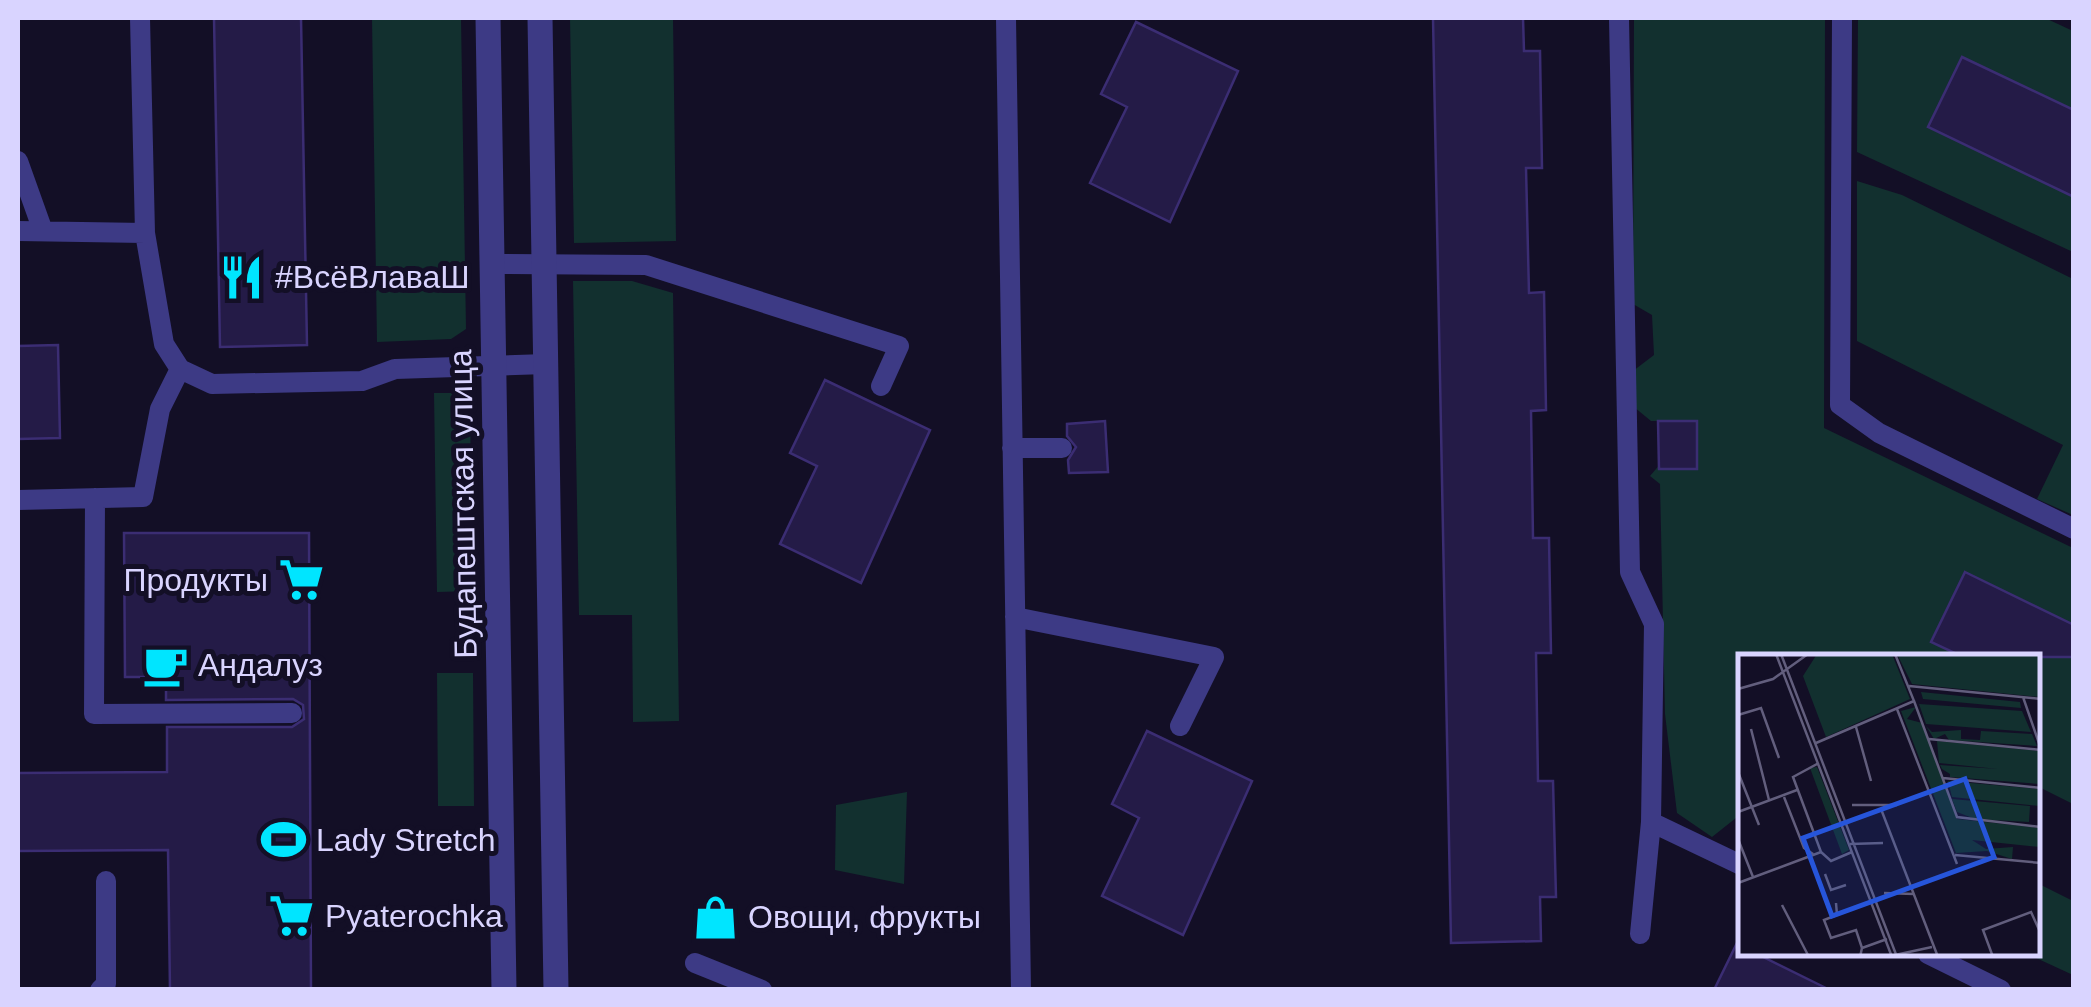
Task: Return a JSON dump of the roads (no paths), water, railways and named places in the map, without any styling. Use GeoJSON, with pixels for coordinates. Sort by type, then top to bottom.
{"type":"FeatureCollection","features":[{"type":"Feature","properties":{"kind":"street","name":"Будапештская улица"},"geometry":{"type":"LineString","coordinates":[[488,18],[504,990]]}},
{"type":"Feature","properties":{"kind":"street"},"geometry":{"type":"LineString","coordinates":[[540,18],[556,990]]}},
{"type":"Feature","properties":{"kind":"lane"},"geometry":{"type":"LineString","coordinates":[[140,18],[145,233],[164,344],[180,369],[212,384],[362,381],[395,368],[546,364]]}},
{"type":"Feature","properties":{"kind":"lane"},"geometry":{"type":"LineString","coordinates":[[1006,18],[1021,990]]}},
{"type":"Feature","properties":{"kind":"lane"},"geometry":{"type":"LineString","coordinates":[[1618,18],[1630,572],[1654,624],[1651,822],[1640,934]]}},
{"type":"Feature","properties":{"kind":"lane"},"geometry":{"type":"LineString","coordinates":[[1842,18],[1840,405],[1879,433],[2074,529]]}},
{"type":"Feature","properties":{"kind":"lane"},"geometry":{"type":"LineString","coordinates":[[18,161],[42,231]]}},
{"type":"Feature","properties":{"kind":"lane"},"geometry":{"type":"LineString","coordinates":[[18,231],[145,233]]}},
{"type":"Feature","properties":{"kind":"lane"},"geometry":{"type":"LineString","coordinates":[[492,264],[646,265],[899,346],[881,386]]}},
{"type":"Feature","properties":{"kind":"lane"},"geometry":{"type":"LineString","coordinates":[[18,500],[143,497],[160,409],[180,369]]}},
{"type":"Feature","properties":{"kind":"lane"},"geometry":{"type":"LineString","coordinates":[[1012,448],[1062,448]]}},
{"type":"Feature","properties":{"kind":"lane"},"geometry":{"type":"LineString","coordinates":[[95,498],[94,714],[292,713]]}},
{"type":"Feature","properties":{"kind":"lane"},"geometry":{"type":"LineString","coordinates":[[1015,617],[1214,657],[1180,726]]}},
{"type":"Feature","properties":{"kind":"lane"},"geometry":{"type":"LineString","coordinates":[[1651,822],[1738,864]]}},
{"type":"Feature","properties":{"kind":"lane"},"geometry":{"type":"LineString","coordinates":[[100,990],[106,984],[106,882]]}},
{"type":"Feature","properties":{"kind":"lane"},"geometry":{"type":"LineString","coordinates":[[1934,957],[2001,990]]}},
{"type":"Feature","properties":{"kind":"lane"},"geometry":{"type":"LineString","coordinates":[[694,963],[762,990]]}},
{"type":"Feature","properties":{"kind":"place","name":"#ВсёВлаваШ"},"geometry":{"type":"Point","coordinates":[242,277]}},
{"type":"Feature","properties":{"kind":"place","name":"Продукты"},"geometry":{"type":"Point","coordinates":[301,580]}},
{"type":"Feature","properties":{"kind":"place","name":"Андалуз"},"geometry":{"type":"Point","coordinates":[165,665]}},
{"type":"Feature","properties":{"kind":"place","name":"Lady Stretch"},"geometry":{"type":"Point","coordinates":[283,840]}},
{"type":"Feature","properties":{"kind":"place","name":"Pyaterochka"},"geometry":{"type":"Point","coordinates":[292,916]}},
{"type":"Feature","properties":{"kind":"place","name":"Овощи, фрукты"},"geometry":{"type":"Point","coordinates":[715,917]}}]}
